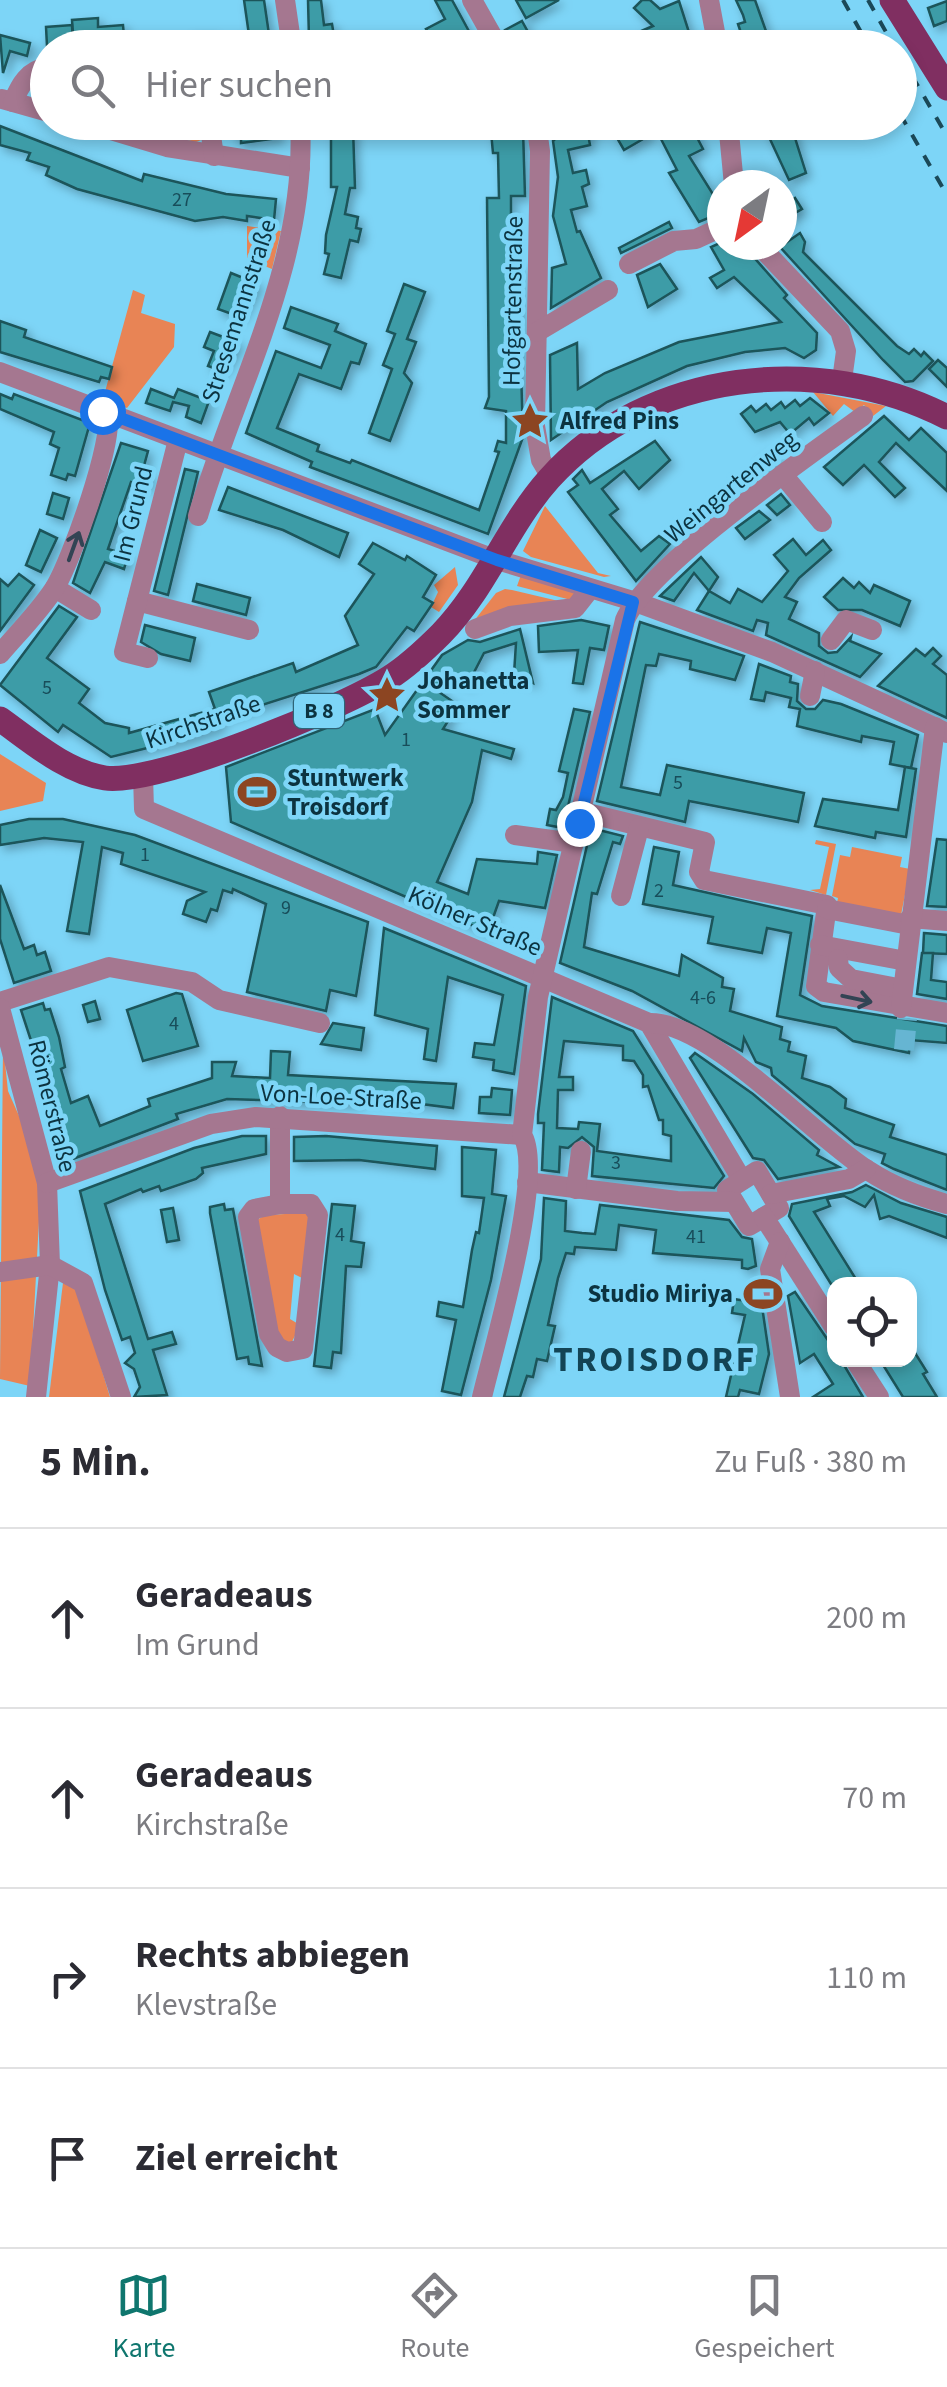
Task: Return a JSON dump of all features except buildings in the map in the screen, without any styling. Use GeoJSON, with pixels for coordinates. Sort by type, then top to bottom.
{"type":"FeatureCollection","features":[{"type":"Feature","properties":{"kind":"main road"},"geometry":{"type":"LineString","coordinates":[[892,0],[911,30]]}},
{"type":"Feature","properties":{"kind":"main road"},"geometry":{"type":"LineString","coordinates":[[917,40],[947,88]]}},
{"type":"Feature","properties":{"kind":"main road","name":"B 8"},"geometry":{"type":"LineString","coordinates":[[497,560],[551,476],[610,430],[680,398],[752,380],[805,376],[842,380],[900,396],[947,417]]}},
{"type":"Feature","properties":{"kind":"main road","name":"Kirchstraße"},"geometry":{"type":"LineString","coordinates":[[7,729],[84,772],[106,778],[143,775],[359,704],[438,637],[460,614],[497,560]]}},
{"type":"Feature","properties":{"kind":"street"},"geometry":{"type":"LineString","coordinates":[[285,0],[289,30]]}},
{"type":"Feature","properties":{"kind":"street"},"geometry":{"type":"LineString","coordinates":[[472,0],[489,30]]}},
{"type":"Feature","properties":{"kind":"street"},"geometry":{"type":"LineString","coordinates":[[710,0],[715,30]]}},
{"type":"Feature","properties":{"kind":"street"},"geometry":{"type":"LineString","coordinates":[[6,100],[30,75]]}},
{"type":"Feature","properties":{"kind":"street"},"geometry":{"type":"LineString","coordinates":[[153,140],[214,156],[300,168]]}},
{"type":"Feature","properties":{"kind":"street"},"geometry":{"type":"LineString","coordinates":[[212,140],[214,156]]}},
{"type":"Feature","properties":{"kind":"street","name":"Stresemannstraße"},"geometry":{"type":"LineString","coordinates":[[198,516],[285,267],[300,168],[300,140]]}},
{"type":"Feature","properties":{"kind":"street","name":"Hofgartenstraße"},"geometry":{"type":"LineString","coordinates":[[538,140],[537,446],[551,476]]}},
{"type":"Feature","properties":{"kind":"street"},"geometry":{"type":"LineString","coordinates":[[730,140],[733,170]]}},
{"type":"Feature","properties":{"kind":"street"},"geometry":{"type":"LineString","coordinates":[[629,264],[674,241],[707,234]]}},
{"type":"Feature","properties":{"kind":"street"},"geometry":{"type":"LineString","coordinates":[[772,260],[840,331],[846,350],[842,380]]}},
{"type":"Feature","properties":{"kind":"street"},"geometry":{"type":"LineString","coordinates":[[536,332],[608,290]]}},
{"type":"Feature","properties":{"kind":"street","name":"Im Grund"},"geometry":{"type":"LineString","coordinates":[[0,372],[497,560]]}},
{"type":"Feature","properties":{"kind":"street"},"geometry":{"type":"LineString","coordinates":[[0,654],[55,588],[75,543],[104,448],[107,413]]}},
{"type":"Feature","properties":{"kind":"street","name":"Weingartenweg"},"geometry":{"type":"LineString","coordinates":[[633,602],[784,474],[863,416]]}},
{"type":"Feature","properties":{"kind":"street","name":"Im Grund"},"geometry":{"type":"LineString","coordinates":[[148,658],[124,652],[178,440]]}},
{"type":"Feature","properties":{"kind":"street"},"geometry":{"type":"LineString","coordinates":[[784,474],[822,522]]}},
{"type":"Feature","properties":{"kind":"street"},"geometry":{"type":"LineString","coordinates":[[497,560],[633,602],[816,672],[941,730],[910,921],[904,1006]]}},
{"type":"Feature","properties":{"kind":"street"},"geometry":{"type":"LineString","coordinates":[[55,588],[91,610]]}},
{"type":"Feature","properties":{"kind":"street"},"geometry":{"type":"LineString","coordinates":[[475,628],[510,616],[575,608],[590,589]]}},
{"type":"Feature","properties":{"kind":"street","name":"Im Grund"},"geometry":{"type":"LineString","coordinates":[[137,601],[249,630]]}},
{"type":"Feature","properties":{"kind":"street"},"geometry":{"type":"LineString","coordinates":[[482,1397],[508,1294],[527,1182],[528,1145],[522,1135],[532,1036],[586,784],[633,602]]}},
{"type":"Feature","properties":{"kind":"street"},"geometry":{"type":"LineString","coordinates":[[831,640],[846,620],[872,630]]}},
{"type":"Feature","properties":{"kind":"street"},"geometry":{"type":"LineString","coordinates":[[810,696],[816,672]]}},
{"type":"Feature","properties":{"kind":"street","name":"Kölner Straße"},"geometry":{"type":"LineString","coordinates":[[143,775],[144,810],[648,1024],[668,1023],[708,1046],[866,1169],[947,1204]]}},
{"type":"Feature","properties":{"kind":"street"},"geometry":{"type":"LineString","coordinates":[[583,812],[706,842],[699,872],[704,880],[827,907],[910,921],[947,921]]}},
{"type":"Feature","properties":{"kind":"street"},"geometry":{"type":"LineString","coordinates":[[620,896],[640,828]]}},
{"type":"Feature","properties":{"kind":"street"},"geometry":{"type":"LineString","coordinates":[[515,835],[574,844]]}},
{"type":"Feature","properties":{"kind":"street"},"geometry":{"type":"LineString","coordinates":[[827,907],[816,986],[824,992],[947,1014]]}},
{"type":"Feature","properties":{"kind":"street"},"geometry":{"type":"LineString","coordinates":[[820,945],[906,961]]}},
{"type":"Feature","properties":{"kind":"street"},"geometry":{"type":"LineString","coordinates":[[838,959],[839,968],[851,979],[904,1006]]}},
{"type":"Feature","properties":{"kind":"street"},"geometry":{"type":"LineString","coordinates":[[0,1005],[75,969],[109,967],[192,982],[219,1000],[320,1023]]}},
{"type":"Feature","properties":{"kind":"street","name":"Römerstraße"},"geometry":{"type":"LineString","coordinates":[[0,1005],[47,1184],[50,1265],[36,1397]]}},
{"type":"Feature","properties":{"kind":"street"},"geometry":{"type":"LineString","coordinates":[[648,1024],[742,1180]]}},
{"type":"Feature","properties":{"kind":"street"},"geometry":{"type":"LineString","coordinates":[[280,1116],[280,1204]]}},
{"type":"Feature","properties":{"kind":"street","name":"Von-Loe-Straße"},"geometry":{"type":"LineString","coordinates":[[47,1184],[212,1124],[280,1116],[522,1135]]}},
{"type":"Feature","properties":{"kind":"street"},"geometry":{"type":"LineString","coordinates":[[576,1189],[581,1151]]}},
{"type":"Feature","properties":{"kind":"street"},"geometry":{"type":"LineString","coordinates":[[771,1194],[849,1179],[866,1169]]}},
{"type":"Feature","properties":{"kind":"street"},"geometry":{"type":"LineString","coordinates":[[758,1171],[771,1194],[779,1208],[749,1226],[727,1190],[758,1171]]}},
{"type":"Feature","properties":{"kind":"street"},"geometry":{"type":"LineString","coordinates":[[527,1182],[677,1201],[734,1202]]}},
{"type":"Feature","properties":{"kind":"street"},"geometry":{"type":"LineString","coordinates":[[280,1204],[311,1204],[318,1215],[303,1349],[296,1352],[277,1348],[269,1334],[248,1218],[254,1209],[280,1204]]}},
{"type":"Feature","properties":{"kind":"street"},"geometry":{"type":"LineString","coordinates":[[764,1217],[827,1316]]}},
{"type":"Feature","properties":{"kind":"street"},"geometry":{"type":"LineString","coordinates":[[780,1242],[770,1269],[790,1397]]}},
{"type":"Feature","properties":{"kind":"street"},"geometry":{"type":"LineString","coordinates":[[0,1272],[50,1265],[77,1279],[89,1292],[122,1397]]}},
{"type":"Feature","properties":{"kind":"street"},"geometry":{"type":"LineString","coordinates":[[860,1367],[879,1397]]}},
{"type":"Feature","properties":{"kind":"shaded area"},"geometry":{"type":"Polygon","coordinates":[[[247,226],[281,231],[272,269],[247,259],[247,226]]]}},
{"type":"Feature","properties":{"kind":"shaded area"},"geometry":{"type":"Polygon","coordinates":[[[133,290],[145,295],[141,313],[175,324],[174,347],[127,408],[103,399],[133,290]]]}},
{"type":"Feature","properties":{"kind":"shaded area"},"geometry":{"type":"Polygon","coordinates":[[[813,392],[886,406],[873,416],[864,405],[855,412],[844,404],[833,416],[813,392]]]}},
{"type":"Feature","properties":{"kind":"shaded area"},"geometry":{"type":"Polygon","coordinates":[[[545,506],[598,573],[611,576],[604,577],[531,557],[523,551],[545,506]]]}},
{"type":"Feature","properties":{"kind":"shaded area"},"geometry":{"type":"Polygon","coordinates":[[[455,567],[458,585],[439,612],[431,607],[438,592],[434,585],[455,567]]]}},
{"type":"Feature","properties":{"kind":"shaded area"},"geometry":{"type":"Polygon","coordinates":[[[521,575],[575,591],[575,601],[517,586],[521,575]]]}},
{"type":"Feature","properties":{"kind":"shaded area"},"geometry":{"type":"Polygon","coordinates":[[[505,589],[567,603],[470,626],[496,593],[505,589]]]}},
{"type":"Feature","properties":{"kind":"shaded area"},"geometry":{"type":"Polygon","coordinates":[[[0,754],[46,783],[43,801],[0,811],[0,754]]]}},
{"type":"Feature","properties":{"kind":"shaded area"},"geometry":{"type":"Polygon","coordinates":[[[816,840],[836,844],[826,895],[810,890],[820,889],[829,847],[815,844],[816,840]]]}},
{"type":"Feature","properties":{"kind":"shaded area"},"geometry":{"type":"Polygon","coordinates":[[[852,847],[902,857],[900,867],[910,869],[901,915],[837,903],[838,898],[832,896],[840,855],[850,857],[852,847]]]}},
{"type":"Feature","properties":{"kind":"shaded area"},"geometry":{"type":"Polygon","coordinates":[[[3,1044],[8,1091],[27,1134],[41,1184],[30,1386],[0,1379],[3,1044]]]}},
{"type":"Feature","properties":{"kind":"shaded area"},"geometry":{"type":"Polygon","coordinates":[[[265,1215],[309,1216],[304,1279],[294,1274],[290,1319],[300,1325],[291,1344],[276,1337],[257,1220],[265,1215]]]}},
{"type":"Feature","properties":{"kind":"shaded area"},"geometry":{"type":"Polygon","coordinates":[[[63,1283],[74,1286],[81,1301],[110,1397],[49,1397],[63,1283]]]}},
{"type":"Feature","properties":{"kind":"tunnel"},"geometry":{"type":"LineString","coordinates":[[904,1050],[907,1018]]}},
{"type":"Feature","properties":{"kind":"railway"},"geometry":{"type":"LineString","coordinates":[[843,0],[860,30]]}},
{"type":"Feature","properties":{"kind":"railway"},"geometry":{"type":"LineString","coordinates":[[868,0],[885,30]]}},
{"type":"Feature","properties":{"kind":"railway"},"geometry":{"type":"LineString","coordinates":[[917,84],[947,136]]}},
{"type":"Feature","properties":{"kind":"railway"},"geometry":{"type":"LineString","coordinates":[[915,140],[947,195]]}},
{"type":"Feature","properties":{"kind":"place","name":"Alfred Pins"},"geometry":{"type":"Point","coordinates":[530,421]}},
{"type":"Feature","properties":{"kind":"place","name":"Johanetta Sommer"},"geometry":{"type":"Point","coordinates":[387,695]}},
{"type":"Feature","properties":{"kind":"place","name":"Stuntwerk Troisdorf"},"geometry":{"type":"Point","coordinates":[257,792]}},
{"type":"Feature","properties":{"kind":"place","name":"Studio Miriya"},"geometry":{"type":"Point","coordinates":[763,1294]}},
{"type":"Feature","properties":{"kind":"district","name":"TROISDORF"},"geometry":{"type":"Point","coordinates":[655,1360]}},
{"type":"Feature","properties":{"kind":"route"},"geometry":{"type":"LineString","coordinates":[[102,411],[519,568],[633,602],[625,620],[579,823]]}}]}
